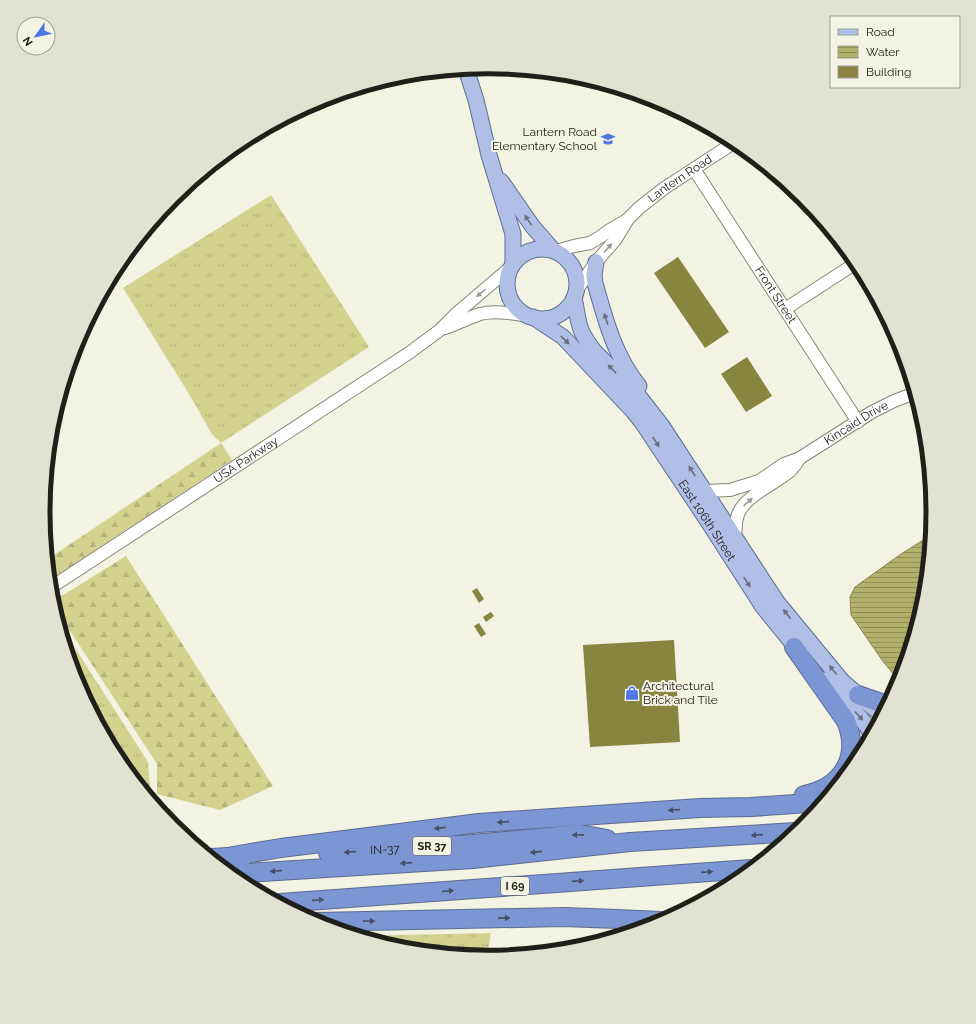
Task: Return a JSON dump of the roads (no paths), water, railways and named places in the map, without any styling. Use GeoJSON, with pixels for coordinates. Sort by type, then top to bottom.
{"type":"FeatureCollection","features":[{"type":"Feature","properties":{"kind":"highway"},"geometry":{"type":"LineString","coordinates":[[794,646],[846,721],[851,739],[850,758]]}},
{"type":"Feature","properties":{"kind":"highway"},"geometry":{"type":"LineString","coordinates":[[858,696],[882,703]]}},
{"type":"Feature","properties":{"kind":"highway"},"geometry":{"type":"LineString","coordinates":[[700,808],[807,795],[823,790],[830,785]]}},
{"type":"Feature","properties":{"kind":"highway"},"geometry":{"type":"LineString","coordinates":[[233,856],[281,848],[479,823],[816,802]]}},
{"type":"Feature","properties":{"kind":"highway"},"geometry":{"type":"LineString","coordinates":[[241,873],[473,859],[630,842],[786,833]]}},
{"type":"Feature","properties":{"kind":"highway","name":"IN-37"},"geometry":{"type":"LineString","coordinates":[[219,857],[308,854],[473,844],[580,834],[630,842]]}},
{"type":"Feature","properties":{"kind":"highway","name":"I 69"},"geometry":{"type":"LineString","coordinates":[[289,902],[740,870]]}},
{"type":"Feature","properties":{"kind":"highway"},"geometry":{"type":"LineString","coordinates":[[333,922],[564,917],[617,918],[646,921]]}},
{"type":"Feature","properties":{"kind":"main road"},"geometry":{"type":"LineString","coordinates":[[468,75],[476,100],[486,142],[494,170],[513,234],[512,265],[507,284],[509,296],[515,306],[524,314],[531,317],[545,318],[557,315],[567,308],[575,294],[577,279],[573,267],[566,258],[554,251],[533,227],[494,170]]}},
{"type":"Feature","properties":{"kind":"main road"},"geometry":{"type":"LineString","coordinates":[[512,265],[522,255],[534,250],[540,249],[554,251]]}},
{"type":"Feature","properties":{"kind":"main road"},"geometry":{"type":"LineString","coordinates":[[596,262],[594,275],[595,283],[616,349],[632,377],[657,407],[662,426]]}},
{"type":"Feature","properties":{"kind":"main road","name":"East 106th Street"},"geometry":{"type":"LineString","coordinates":[[575,294],[580,326],[591,347],[638,395],[662,426],[777,602],[842,681],[878,712]]}},
{"type":"Feature","properties":{"kind":"main road","name":"East 106th Street"},"geometry":{"type":"LineString","coordinates":[[531,317],[563,337],[633,410],[711,526],[763,608],[794,646],[868,728]]}},
{"type":"Feature","properties":{"kind":"street","name":"Lantern Road"},"geometry":{"type":"LineString","coordinates":[[554,251],[590,243],[597,239],[628,219],[653,196],[728,146]]}},
{"type":"Feature","properties":{"kind":"street","name":"Front Street"},"geometry":{"type":"LineString","coordinates":[[694,169],[858,422]]}},
{"type":"Feature","properties":{"kind":"street","name":"Lantern Road"},"geometry":{"type":"LineString","coordinates":[[575,294],[596,262],[616,239],[628,219]]}},
{"type":"Feature","properties":{"kind":"street","name":"USA Parkway"},"geometry":{"type":"LineString","coordinates":[[56,584],[410,353],[440,330],[457,313],[512,265]]}},
{"type":"Feature","properties":{"kind":"street"},"geometry":{"type":"LineString","coordinates":[[785,309],[850,267]]}},
{"type":"Feature","properties":{"kind":"street","name":"USA Parkway"},"geometry":{"type":"LineString","coordinates":[[440,330],[486,313],[500,313],[531,317]]}},
{"type":"Feature","properties":{"kind":"street","name":"Kincaid Drive"},"geometry":{"type":"LineString","coordinates":[[705,491],[730,490],[759,481],[784,464],[800,458],[872,412],[910,395]]}},
{"type":"Feature","properties":{"kind":"street","name":"Kincaid Drive"},"geometry":{"type":"LineString","coordinates":[[735,537],[737,518],[743,506],[792,470],[800,458]]}},
{"type":"Feature","properties":{"kind":"water"},"geometry":{"type":"Polygon","coordinates":[[[925,539],[918,597],[903,653],[895,676],[851,615],[850,597],[855,587],[901,554],[925,539]]]}},
{"type":"Feature","properties":{"kind":"place","name":"Lantern Road Elementary School"},"geometry":{"type":"Point","coordinates":[608,139]}},
{"type":"Feature","properties":{"kind":"place","name":"Architectural Brick and Tile"},"geometry":{"type":"Point","coordinates":[632,693]}}]}
